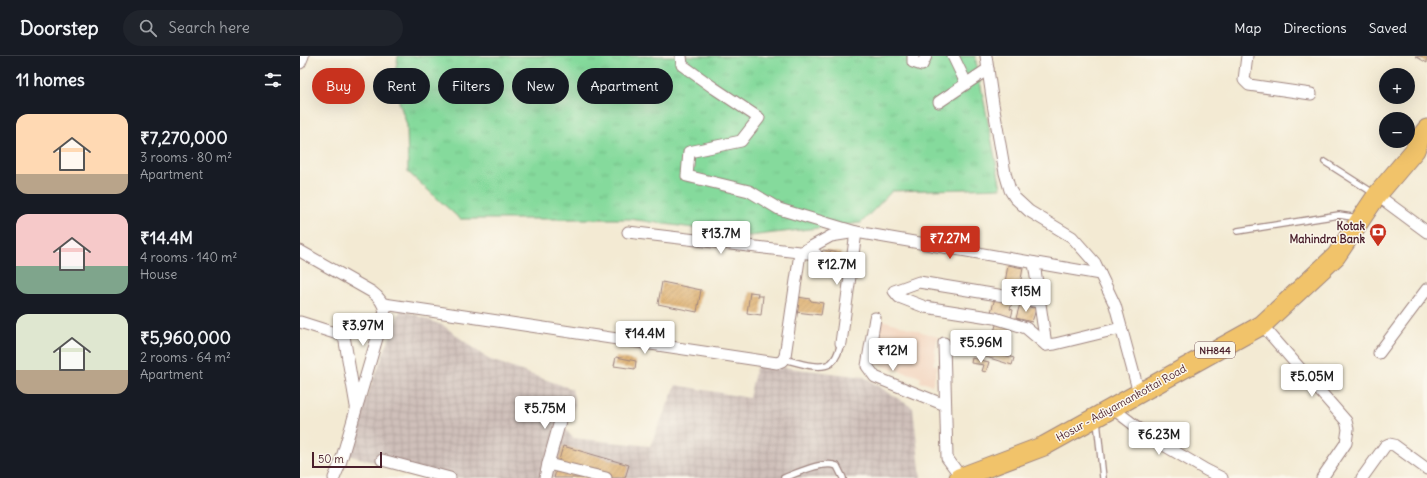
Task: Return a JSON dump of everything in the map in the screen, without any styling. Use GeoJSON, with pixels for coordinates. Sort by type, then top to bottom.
{"type":"FeatureCollection","features":[{"type":"Feature","properties":{"kind":"highway","name":"Hosur - Adiyamankottai Road"},"geometry":{"type":"LineString","coordinates":[[964,477],[1044,446],[1262,325],[1336,256],[1377,195],[1421,147],[1420,138],[1427,130]]}},
{"type":"Feature","properties":{"kind":"street"},"geometry":{"type":"LineString","coordinates":[[300,63],[303,56]]}},
{"type":"Feature","properties":{"kind":"street"},"geometry":{"type":"LineString","coordinates":[[681,56],[682,65],[760,118],[741,141],[689,152],[687,176],[749,191],[779,209],[856,232],[1100,274]]}},
{"type":"Feature","properties":{"kind":"street"},"geometry":{"type":"LineString","coordinates":[[913,56],[913,62],[922,65],[926,56]]}},
{"type":"Feature","properties":{"kind":"street"},"geometry":{"type":"LineString","coordinates":[[954,56],[966,83]]}},
{"type":"Feature","properties":{"kind":"street"},"geometry":{"type":"LineString","coordinates":[[986,56],[1004,166],[1010,190],[1015,198],[1029,211],[1072,237],[1095,263],[1115,305],[1139,393]]}},
{"type":"Feature","properties":{"kind":"street"},"geometry":{"type":"LineString","coordinates":[[1247,56],[1244,80],[1250,85],[1311,94]]}},
{"type":"Feature","properties":{"kind":"street"},"geometry":{"type":"LineString","coordinates":[[939,102],[988,69]]}},
{"type":"Feature","properties":{"kind":"street"},"geometry":{"type":"LineString","coordinates":[[1377,195],[1427,232]]}},
{"type":"Feature","properties":{"kind":"street"},"geometry":{"type":"LineString","coordinates":[[628,232],[816,254]]}},
{"type":"Feature","properties":{"kind":"street"},"geometry":{"type":"LineString","coordinates":[[800,253],[831,236],[856,232]]}},
{"type":"Feature","properties":{"kind":"street"},"geometry":{"type":"LineString","coordinates":[[841,343],[856,232]]}},
{"type":"Feature","properties":{"kind":"street"},"geometry":{"type":"LineString","coordinates":[[300,251],[372,292],[384,304],[385,311],[383,319],[337,477]]}},
{"type":"Feature","properties":{"kind":"street"},"geometry":{"type":"LineString","coordinates":[[384,304],[778,363],[784,359],[800,253]]}},
{"type":"Feature","properties":{"kind":"street"},"geometry":{"type":"LineString","coordinates":[[1034,263],[1046,345]]}},
{"type":"Feature","properties":{"kind":"street"},"geometry":{"type":"LineString","coordinates":[[1040,302],[919,282],[894,291],[899,297],[925,307],[995,318],[1026,328],[1046,345],[1121,328]]}},
{"type":"Feature","properties":{"kind":"street"},"geometry":{"type":"LineString","coordinates":[[1379,353],[1427,289]]}},
{"type":"Feature","properties":{"kind":"street"},"geometry":{"type":"LineString","coordinates":[[875,318],[867,366],[875,377],[945,405]]}},
{"type":"Feature","properties":{"kind":"street"},"geometry":{"type":"LineString","coordinates":[[300,322],[344,336],[356,409]]}},
{"type":"Feature","properties":{"kind":"street"},"geometry":{"type":"LineString","coordinates":[[1262,325],[1346,421],[1348,429],[1346,443],[1326,477]]}},
{"type":"Feature","properties":{"kind":"street"},"geometry":{"type":"LineString","coordinates":[[944,343],[947,458],[964,477]]}},
{"type":"Feature","properties":{"kind":"street"},"geometry":{"type":"LineString","coordinates":[[545,478],[565,403]]}},
{"type":"Feature","properties":{"kind":"street"},"geometry":{"type":"LineString","coordinates":[[1104,412],[1222,478]]}},
{"type":"Feature","properties":{"kind":"street"},"geometry":{"type":"LineString","coordinates":[[1362,478],[1385,446],[1389,444],[1394,445],[1427,469]]}},
{"type":"Feature","properties":{"kind":"street"},"geometry":{"type":"LineString","coordinates":[[382,460],[450,478]]}},
{"type":"Feature","properties":{"kind":"street"},"geometry":{"type":"LineString","coordinates":[[548,464],[606,478]]}},
{"type":"Feature","properties":{"kind":"lane"},"geometry":{"type":"LineString","coordinates":[[1325,162],[1377,195]]}},
{"type":"Feature","properties":{"kind":"lane"},"geometry":{"type":"LineString","coordinates":[[1238,231],[1339,215],[1352,217],[1359,223]]}},
{"type":"Feature","properties":{"kind":"lane"},"geometry":{"type":"LineString","coordinates":[[784,359],[804,365],[819,366],[830,363],[837,356],[841,343]]}},
{"type":"Feature","properties":{"kind":"lane"},"geometry":{"type":"LineString","coordinates":[[1103,478],[1104,412]]}},
{"type":"Feature","properties":{"kind":"lane"},"geometry":{"type":"LineString","coordinates":[[784,478],[829,464],[837,466],[843,478]]}},
{"type":"Feature","properties":{"kind":"shaded area"},"geometry":{"type":"Polygon","coordinates":[[[401,309],[444,326],[488,359],[572,389],[575,405],[565,429],[573,438],[650,446],[676,385],[749,398],[757,364],[864,377],[913,408],[921,478],[433,478],[344,454],[401,309]]]}},
{"type":"Feature","properties":{"kind":"shaded area"},"geometry":{"type":"Polygon","coordinates":[[[882,320],[938,337],[934,350],[936,353],[933,364],[938,366],[932,385],[920,382],[921,377],[873,363],[877,350],[873,348],[882,320]]]}},
{"type":"Feature","properties":{"kind":"green space"},"geometry":{"type":"Polygon","coordinates":[[[398,56],[975,56],[1001,188],[892,191],[861,223],[749,236],[630,219],[460,219],[408,172],[407,125],[400,104],[430,104],[430,68],[396,68],[398,56]]]}},
{"type":"Feature","properties":{"kind":"building"},"geometry":{"type":"Polygon","coordinates":[[[1415,56],[1427,56],[1427,63],[1415,56]]]}},
{"type":"Feature","properties":{"kind":"building"},"geometry":{"type":"Polygon","coordinates":[[[823,250],[841,253],[840,258],[842,259],[839,274],[824,272],[826,260],[821,259],[823,250]]]}},
{"type":"Feature","properties":{"kind":"building"},"geometry":{"type":"Polygon","coordinates":[[[1008,265],[1023,268],[1019,290],[1004,288],[1008,265]]]}},
{"type":"Feature","properties":{"kind":"building"},"geometry":{"type":"Polygon","coordinates":[[[662,282],[701,290],[697,312],[658,304],[662,282]]]}},
{"type":"Feature","properties":{"kind":"building"},"geometry":{"type":"Polygon","coordinates":[[[750,292],[758,293],[757,296],[763,296],[761,315],[747,313],[750,292]]]}},
{"type":"Feature","properties":{"kind":"building"},"geometry":{"type":"Polygon","coordinates":[[[798,297],[823,303],[821,315],[796,312],[798,297]]]}},
{"type":"Feature","properties":{"kind":"building"},"geometry":{"type":"Polygon","coordinates":[[[995,298],[1012,303],[1010,309],[1013,310],[1011,318],[991,312],[995,298]]]}},
{"type":"Feature","properties":{"kind":"building"},"geometry":{"type":"Polygon","coordinates":[[[1020,304],[1033,308],[1034,305],[1037,306],[1032,322],[1016,318],[1020,304]]]}},
{"type":"Feature","properties":{"kind":"building"},"geometry":{"type":"Polygon","coordinates":[[[997,321],[1011,325],[1005,347],[991,343],[997,321]]]}},
{"type":"Feature","properties":{"kind":"building"},"geometry":{"type":"Polygon","coordinates":[[[972,345],[1014,358],[1012,365],[970,352],[972,345]]]}},
{"type":"Feature","properties":{"kind":"building"},"geometry":{"type":"Polygon","coordinates":[[[616,357],[636,361],[635,369],[614,366],[616,357]]]}},
{"type":"Feature","properties":{"kind":"building"},"geometry":{"type":"Polygon","coordinates":[[[972,358],[989,362],[986,372],[982,371],[984,365],[971,363],[972,358]]]}},
{"type":"Feature","properties":{"kind":"building"},"geometry":{"type":"Polygon","coordinates":[[[563,446],[629,465],[625,478],[554,478],[563,446]]]}},
{"type":"Feature","properties":{"kind":"place","name":"Kotak Mahindra Bank"},"geometry":{"type":"Point","coordinates":[1378,247]}}]}
